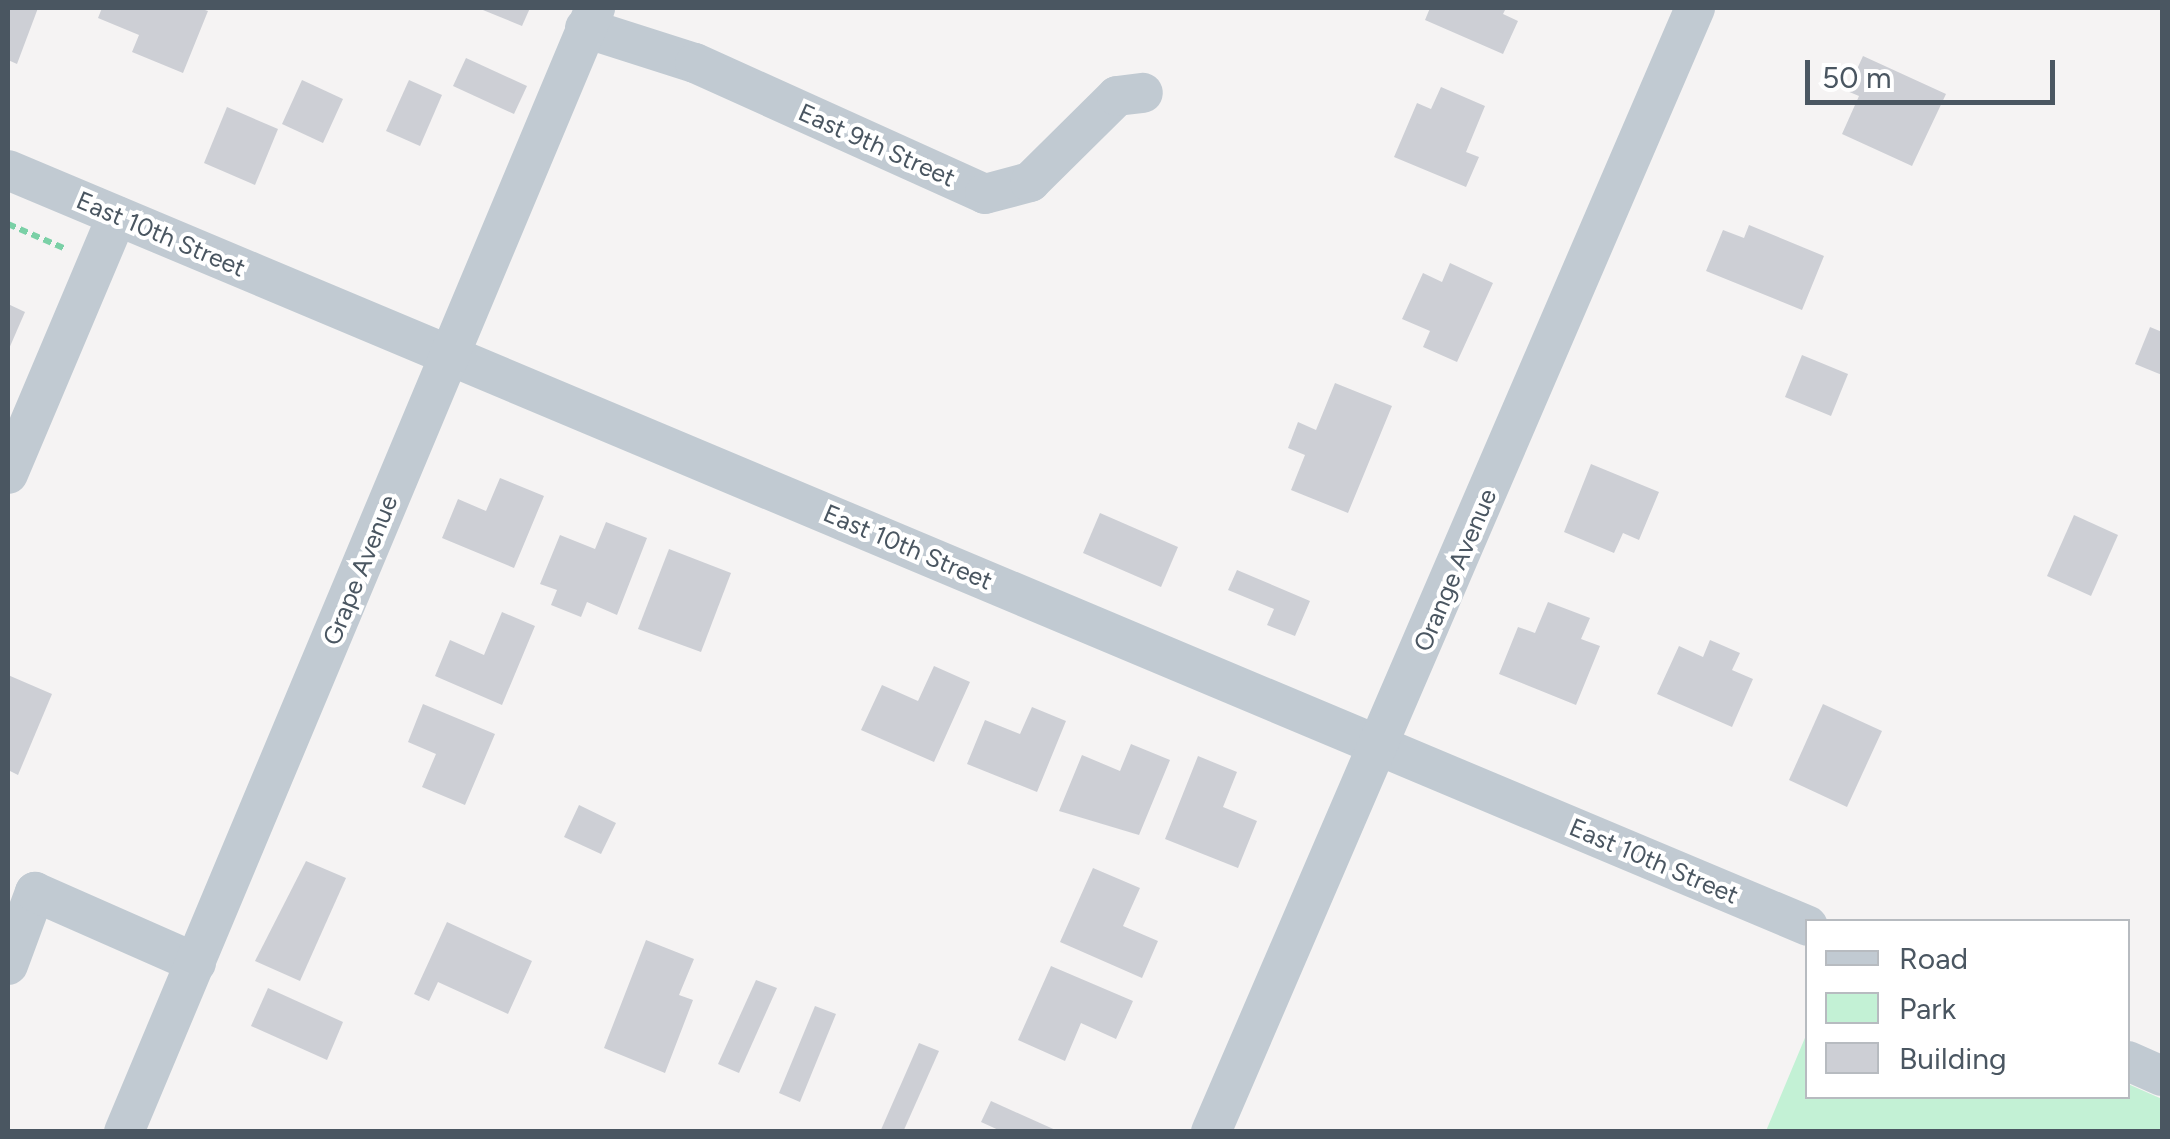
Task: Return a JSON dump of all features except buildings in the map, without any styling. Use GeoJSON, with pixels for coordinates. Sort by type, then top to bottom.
{"type":"FeatureCollection","features":[{"type":"Feature","properties":{"kind":"street","name":"Orange Avenue"},"geometry":{"type":"LineString","coordinates":[[1211,1132],[1695,8]]}},
{"type":"Feature","properties":{"kind":"street","name":"East 9th Street"},"geometry":{"type":"LineString","coordinates":[[590,18],[985,194],[1030,182],[1117,96],[1144,93]]}},
{"type":"Feature","properties":{"kind":"street","name":"Grape Avenue"},"geometry":{"type":"LineString","coordinates":[[124,1132],[590,18]]}},
{"type":"Feature","properties":{"kind":"street","name":"East 10th Street"},"geometry":{"type":"LineString","coordinates":[[8,170],[1805,925]]}},
{"type":"Feature","properties":{"kind":"street"},"geometry":{"type":"LineString","coordinates":[[8,474],[117,216]]}},
{"type":"Feature","properties":{"kind":"street"},"geometry":{"type":"LineString","coordinates":[[8,965],[35,892],[196,963]]}},
{"type":"Feature","properties":{"kind":"street"},"geometry":{"type":"LineString","coordinates":[[2130,1062],[2162,1076]]}},
{"type":"Feature","properties":{"kind":"path"},"geometry":{"type":"LineString","coordinates":[[8,224],[97,263]]}},
{"type":"Feature","properties":{"kind":"green space"},"geometry":{"type":"Polygon","coordinates":[[[1805,1038],[1805,1099],[2130,1099],[2130,1085],[2162,1099],[2162,1131],[1766,1131],[1805,1038]]]}}]}
